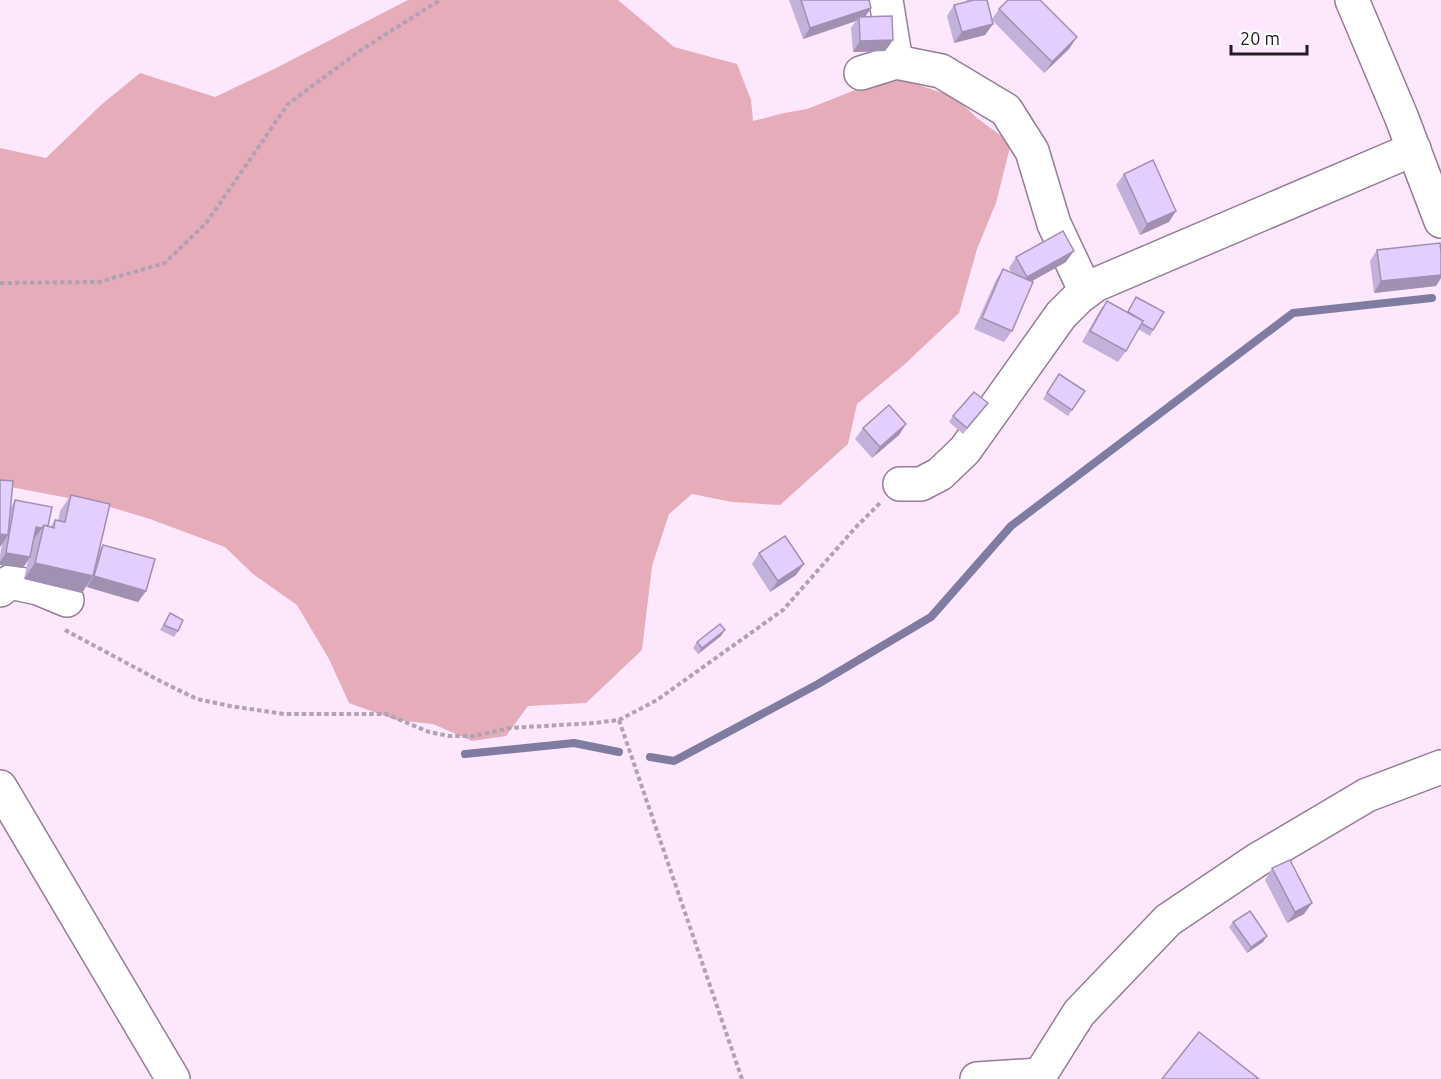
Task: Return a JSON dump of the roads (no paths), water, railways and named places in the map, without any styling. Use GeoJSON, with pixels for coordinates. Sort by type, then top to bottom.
{"type":"FeatureCollection","features":[{"type":"Feature","properties":{"kind":"street"},"geometry":{"type":"LineString","coordinates":[[886,0],[896,62]]}},
{"type":"Feature","properties":{"kind":"street"},"geometry":{"type":"LineString","coordinates":[[1352,0],[1441,220]]}},
{"type":"Feature","properties":{"kind":"street"},"geometry":{"type":"LineString","coordinates":[[861,74],[896,62],[941,71],[1006,110],[1032,151],[1054,225],[1086,292]]}},
{"type":"Feature","properties":{"kind":"street"},"geometry":{"type":"LineString","coordinates":[[900,484],[921,484],[940,474],[965,450],[1061,315],[1095,285],[1414,149]]}},
{"type":"Feature","properties":{"kind":"street"},"geometry":{"type":"LineString","coordinates":[[0,590],[10,582],[39,588],[65,615]]}},
{"type":"Feature","properties":{"kind":"street"},"geometry":{"type":"LineString","coordinates":[[977,1079],[1042,1077],[1079,1013],[1168,920],[1257,860],[1367,795],[1441,767]]}},
{"type":"Feature","properties":{"kind":"street"},"geometry":{"type":"LineString","coordinates":[[0,787],[173,1079]]}},
{"type":"Feature","properties":{"kind":"waterway"},"geometry":{"type":"LineString","coordinates":[[650,757],[674,761],[818,684],[931,617],[1011,526],[1293,313],[1432,298]]}},
{"type":"Feature","properties":{"kind":"waterway"},"geometry":{"type":"LineString","coordinates":[[465,754],[574,743],[619,752]]}}]}
